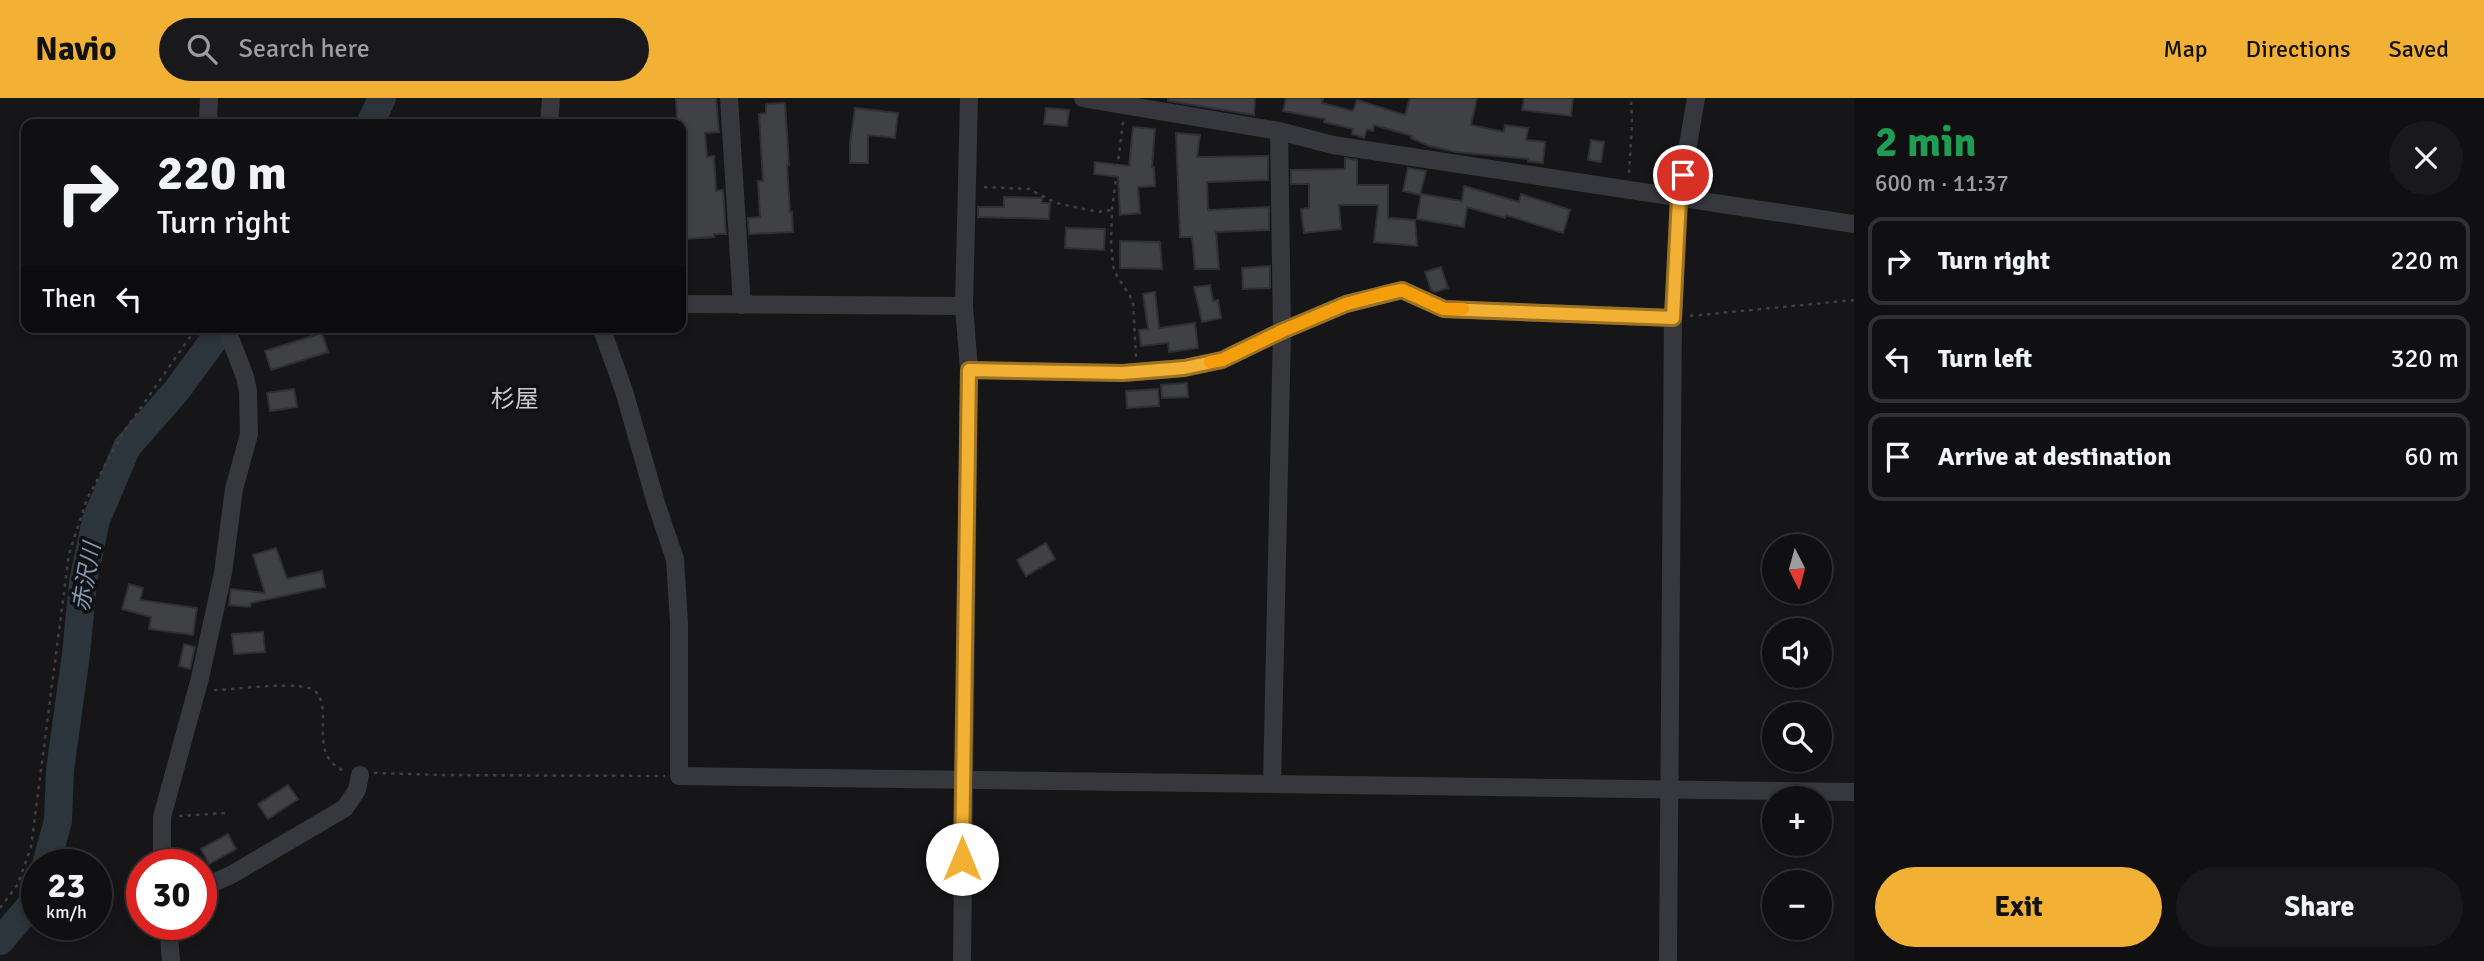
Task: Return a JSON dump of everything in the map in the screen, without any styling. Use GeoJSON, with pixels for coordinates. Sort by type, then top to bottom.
{"type":"FeatureCollection","features":[{"type":"Feature","properties":{"kind":"street"},"geometry":{"type":"LineString","coordinates":[[208,119],[209,98]]}},
{"type":"Feature","properties":{"kind":"street"},"geometry":{"type":"LineString","coordinates":[[549,119],[551,98]]}},
{"type":"Feature","properties":{"kind":"street"},"geometry":{"type":"LineString","coordinates":[[729,98],[742,305]]}},
{"type":"Feature","properties":{"kind":"street"},"geometry":{"type":"LineString","coordinates":[[962,961],[969,370],[964,306],[969,98]]}},
{"type":"Feature","properties":{"kind":"street"},"geometry":{"type":"LineString","coordinates":[[1083,98],[1279,131],[1333,145],[1854,224]]}},
{"type":"Feature","properties":{"kind":"street"},"geometry":{"type":"LineString","coordinates":[[1668,961],[1673,318],[1679,198],[1696,98]]}},
{"type":"Feature","properties":{"kind":"street"},"geometry":{"type":"LineString","coordinates":[[1272,785],[1282,331],[1279,131]]}},
{"type":"Feature","properties":{"kind":"street"},"geometry":{"type":"LineString","coordinates":[[969,370],[1137,372],[1184,368],[1222,360],[1346,304],[1402,290],[1444,309],[1673,318]]}},
{"type":"Feature","properties":{"kind":"street"},"geometry":{"type":"LineString","coordinates":[[686,304],[964,306]]}},
{"type":"Feature","properties":{"kind":"street"},"geometry":{"type":"LineString","coordinates":[[162,849],[162,817],[197,690],[223,573],[234,489],[249,434],[248,391],[228,333]]}},
{"type":"Feature","properties":{"kind":"street"},"geometry":{"type":"LineString","coordinates":[[603,333],[624,391],[675,559],[679,623],[679,776],[963,782],[1854,792]]}},
{"type":"Feature","properties":{"kind":"street"},"geometry":{"type":"LineString","coordinates":[[217,882],[231,876],[345,808],[357,790],[360,775]]}},
{"type":"Feature","properties":{"kind":"street"},"geometry":{"type":"LineString","coordinates":[[169,940],[171,961]]}},
{"type":"Feature","properties":{"kind":"path"},"geometry":{"type":"LineString","coordinates":[[1628,190],[1631,98]]}},
{"type":"Feature","properties":{"kind":"path"},"geometry":{"type":"LineString","coordinates":[[1125,105],[1112,210],[1112,261],[1114,271],[1133,301],[1137,372]]}},
{"type":"Feature","properties":{"kind":"path"},"geometry":{"type":"LineString","coordinates":[[967,185],[1029,189],[1056,203],[1099,212],[1112,210]]}},
{"type":"Feature","properties":{"kind":"path"},"geometry":{"type":"LineString","coordinates":[[1673,318],[1854,300]]}},
{"type":"Feature","properties":{"kind":"path"},"geometry":{"type":"LineString","coordinates":[[0,908],[18,884],[31,847],[69,554],[87,499],[121,436],[193,333]]}},
{"type":"Feature","properties":{"kind":"path"},"geometry":{"type":"LineString","coordinates":[[197,690],[257,689],[293,684],[309,687],[320,698],[323,743],[330,761],[336,767],[360,775],[379,772],[443,775],[679,776]]}},
{"type":"Feature","properties":{"kind":"path"},"geometry":{"type":"LineString","coordinates":[[162,817],[226,813]]}},
{"type":"Feature","properties":{"kind":"building"},"geometry":{"type":"Polygon","coordinates":[[[676,98],[716,98],[719,132],[705,133],[707,157],[714,156],[716,191],[723,190],[726,234],[686,239],[686,119],[677,119],[676,98]]]}},
{"type":"Feature","properties":{"kind":"building"},"geometry":{"type":"Polygon","coordinates":[[[1168,98],[1255,98],[1254,115],[1168,101],[1168,98]]]}},
{"type":"Feature","properties":{"kind":"building"},"geometry":{"type":"Polygon","coordinates":[[[1286,98],[1323,98],[1322,103],[1353,111],[1357,100],[1405,115],[1410,98],[1477,98],[1471,125],[1504,132],[1505,125],[1528,128],[1526,140],[1545,142],[1543,163],[1429,146],[1411,138],[1412,136],[1374,125],[1373,131],[1367,129],[1364,138],[1352,134],[1353,129],[1324,122],[1325,119],[1283,111],[1286,98]]]}},
{"type":"Feature","properties":{"kind":"building"},"geometry":{"type":"Polygon","coordinates":[[[1524,98],[1573,98],[1571,116],[1522,110],[1524,98]]]}},
{"type":"Feature","properties":{"kind":"building"},"geometry":{"type":"Polygon","coordinates":[[[785,103],[793,232],[749,234],[748,218],[760,217],[758,181],[763,181],[759,114],[766,113],[766,104],[785,103]]]}},
{"type":"Feature","properties":{"kind":"building"},"geometry":{"type":"Polygon","coordinates":[[[855,108],[898,113],[895,138],[868,135],[868,163],[850,163],[855,108]]]}},
{"type":"Feature","properties":{"kind":"building"},"geometry":{"type":"Polygon","coordinates":[[[1046,108],[1069,110],[1067,126],[1044,124],[1046,108]]]}},
{"type":"Feature","properties":{"kind":"building"},"geometry":{"type":"Polygon","coordinates":[[[1133,127],[1155,129],[1152,167],[1155,186],[1138,187],[1140,213],[1120,215],[1118,177],[1094,174],[1095,162],[1129,166],[1133,127]]]}},
{"type":"Feature","properties":{"kind":"building"},"geometry":{"type":"Polygon","coordinates":[[[1176,133],[1200,135],[1197,157],[1268,156],[1268,180],[1207,182],[1208,210],[1269,207],[1269,230],[1216,232],[1219,269],[1195,269],[1192,237],[1180,237],[1176,133]]]}},
{"type":"Feature","properties":{"kind":"building"},"geometry":{"type":"Polygon","coordinates":[[[1591,140],[1604,142],[1601,162],[1588,160],[1591,140]]]}},
{"type":"Feature","properties":{"kind":"building"},"geometry":{"type":"Polygon","coordinates":[[[1345,158],[1357,160],[1357,185],[1388,185],[1388,218],[1415,220],[1417,246],[1374,242],[1378,205],[1339,205],[1341,229],[1304,233],[1301,209],[1309,208],[1309,184],[1291,184],[1291,170],[1345,169],[1345,158]]]}},
{"type":"Feature","properties":{"kind":"building"},"geometry":{"type":"Polygon","coordinates":[[[1408,168],[1426,171],[1420,195],[1403,191],[1408,168]]]}},
{"type":"Feature","properties":{"kind":"building"},"geometry":{"type":"Polygon","coordinates":[[[1464,186],[1519,202],[1521,194],[1570,210],[1563,233],[1506,215],[1505,218],[1467,207],[1464,227],[1417,219],[1421,194],[1462,201],[1464,186]]]}},
{"type":"Feature","properties":{"kind":"building"},"geometry":{"type":"Polygon","coordinates":[[[1004,197],[1042,198],[1042,203],[1050,203],[1049,219],[978,217],[978,207],[1004,207],[1004,197]]]}},
{"type":"Feature","properties":{"kind":"building"},"geometry":{"type":"Polygon","coordinates":[[[1066,228],[1105,229],[1104,250],[1065,248],[1066,228]]]}},
{"type":"Feature","properties":{"kind":"building"},"geometry":{"type":"Polygon","coordinates":[[[1120,241],[1160,242],[1162,269],[1120,268],[1120,241]]]}},
{"type":"Feature","properties":{"kind":"building"},"geometry":{"type":"Polygon","coordinates":[[[1270,266],[1270,288],[1243,289],[1242,268],[1270,266]]]}},
{"type":"Feature","properties":{"kind":"building"},"geometry":{"type":"Polygon","coordinates":[[[1441,267],[1448,288],[1435,292],[1431,290],[1425,272],[1441,267]]]}},
{"type":"Feature","properties":{"kind":"building"},"geometry":{"type":"Polygon","coordinates":[[[1210,285],[1213,301],[1218,300],[1221,318],[1202,322],[1194,287],[1210,285]]]}},
{"type":"Feature","properties":{"kind":"building"},"geometry":{"type":"Polygon","coordinates":[[[1155,292],[1159,328],[1195,323],[1198,348],[1169,352],[1168,343],[1141,346],[1139,330],[1148,329],[1143,294],[1155,292]]]}},
{"type":"Feature","properties":{"kind":"building"},"geometry":{"type":"Polygon","coordinates":[[[322,333],[328,352],[271,370],[265,351],[322,333]]]}},
{"type":"Feature","properties":{"kind":"building"},"geometry":{"type":"Polygon","coordinates":[[[1187,383],[1188,397],[1162,398],[1161,385],[1187,383]]]}},
{"type":"Feature","properties":{"kind":"building"},"geometry":{"type":"Polygon","coordinates":[[[294,389],[297,407],[270,411],[267,393],[294,389]]]}},
{"type":"Feature","properties":{"kind":"building"},"geometry":{"type":"Polygon","coordinates":[[[1158,389],[1159,406],[1127,408],[1126,391],[1158,389]]]}},
{"type":"Feature","properties":{"kind":"building"},"geometry":{"type":"Polygon","coordinates":[[[1046,543],[1055,559],[1026,576],[1017,560],[1046,543]]]}},
{"type":"Feature","properties":{"kind":"building"},"geometry":{"type":"Polygon","coordinates":[[[276,548],[287,579],[322,571],[325,587],[251,603],[250,607],[229,605],[231,589],[265,593],[253,555],[276,548]]]}},
{"type":"Feature","properties":{"kind":"building"},"geometry":{"type":"Polygon","coordinates":[[[129,584],[143,588],[140,600],[197,608],[193,635],[149,629],[151,617],[122,609],[129,584]]]}},
{"type":"Feature","properties":{"kind":"building"},"geometry":{"type":"Polygon","coordinates":[[[263,632],[265,652],[234,654],[232,634],[263,632]]]}},
{"type":"Feature","properties":{"kind":"building"},"geometry":{"type":"Polygon","coordinates":[[[184,644],[195,647],[190,669],[179,666],[184,644]]]}},
{"type":"Feature","properties":{"kind":"building"},"geometry":{"type":"Polygon","coordinates":[[[288,785],[298,799],[268,819],[258,804],[288,785]]]}},
{"type":"Feature","properties":{"kind":"building"},"geometry":{"type":"Polygon","coordinates":[[[228,834],[236,849],[217,860],[217,849],[201,849],[228,834]]]}},
{"type":"Feature","properties":{"kind":"waterway","name":"赤沢川"},"geometry":{"type":"LineString","coordinates":[[372,119],[382,98]]}},
{"type":"Feature","properties":{"kind":"waterway","name":"赤沢川"},"geometry":{"type":"LineString","coordinates":[[50,849],[58,821],[60,770],[83,582],[96,520],[127,447],[177,390],[219,333]]}},
{"type":"Feature","properties":{"kind":"waterway","name":"赤沢川"},"geometry":{"type":"LineString","coordinates":[[0,941],[21,917]]}},
{"type":"Feature","properties":{"kind":"slow traffic"},"geometry":{"type":"LineString","coordinates":[[1210,362],[1222,360],[1346,304],[1382,294],[1402,290],[1444,309],[1463,309]]}},
{"type":"Feature","properties":{"kind":"district","name":"杉屋"},"geometry":{"type":"Point","coordinates":[515,399]}},
{"type":"Feature","properties":{"kind":"route"},"geometry":{"type":"LineString","coordinates":[[962,859],[969,370],[1123,373],[1184,368],[1222,360],[1346,304],[1402,290],[1444,309],[1673,318],[1679,198],[1683,175]]}}]}
